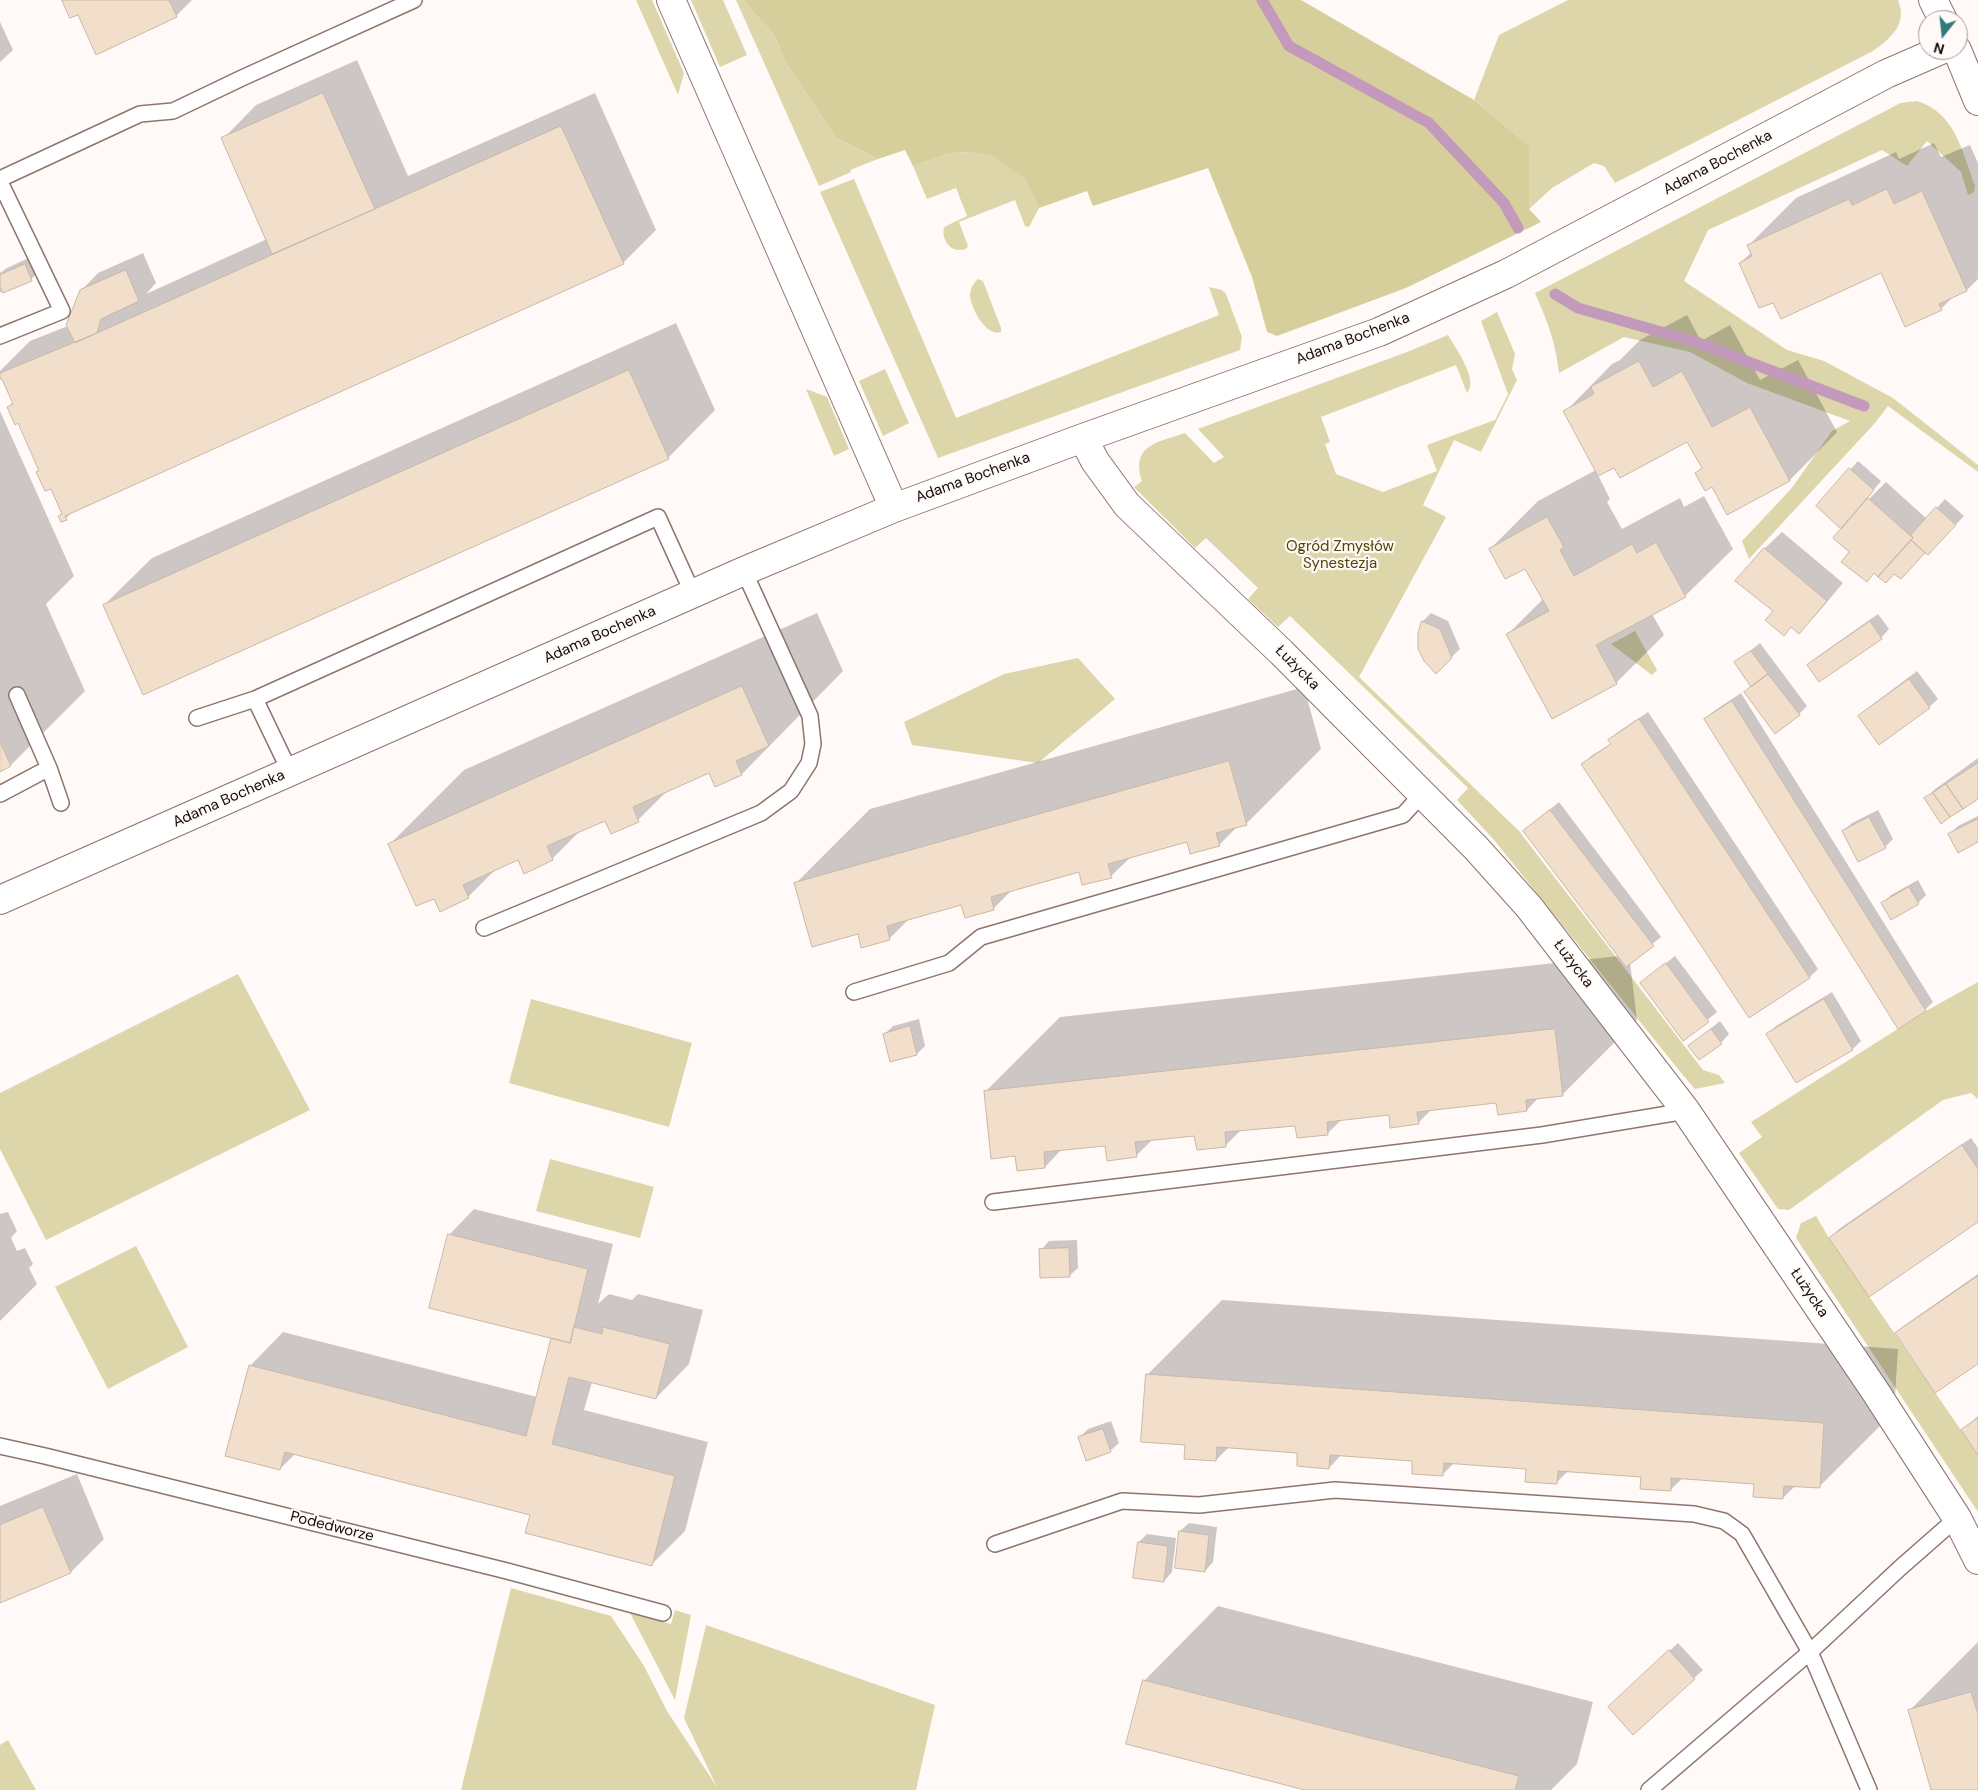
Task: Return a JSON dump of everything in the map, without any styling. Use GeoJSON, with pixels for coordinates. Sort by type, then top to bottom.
{"type":"FeatureCollection","features":[{"type":"Feature","properties":{"kind":"street"},"geometry":{"type":"LineString","coordinates":[[671,0],[894,508]]}},
{"type":"Feature","properties":{"kind":"street","name":"Adama Bochenka"},"geometry":{"type":"LineString","coordinates":[[0,900],[744,570],[894,508],[1379,332],[1506,274],[1886,74],[1918,60]]}},
{"type":"Feature","properties":{"kind":"street"},"geometry":{"type":"LineString","coordinates":[[1961,60],[1978,101]]}},
{"type":"Feature","properties":{"kind":"street","name":"Łużycka"},"geometry":{"type":"LineString","coordinates":[[1083,438],[1095,461],[1127,505],[1281,652],[1476,848],[1529,907],[1686,1111],[1875,1391],[1956,1518],[1978,1560]]}},
{"type":"Feature","properties":{"kind":"lane"},"geometry":{"type":"LineString","coordinates":[[0,336],[62,311],[0,180],[140,114],[173,111],[414,0]]}},
{"type":"Feature","properties":{"kind":"lane"},"geometry":{"type":"LineString","coordinates":[[197,718],[255,698],[658,517],[693,594]]}},
{"type":"Feature","properties":{"kind":"lane"},"geometry":{"type":"LineString","coordinates":[[484,928],[762,814],[792,790],[809,763],[813,744],[810,716],[744,570]]}},
{"type":"Feature","properties":{"kind":"lane"},"geometry":{"type":"LineString","coordinates":[[17,695],[49,768],[61,803]]}},
{"type":"Feature","properties":{"kind":"lane"},"geometry":{"type":"LineString","coordinates":[[255,698],[290,772]]}},
{"type":"Feature","properties":{"kind":"lane"},"geometry":{"type":"LineString","coordinates":[[0,794],[49,768]]}},
{"type":"Feature","properties":{"kind":"lane"},"geometry":{"type":"LineString","coordinates":[[854,992],[950,963],[981,937],[1404,815],[1422,794]]}},
{"type":"Feature","properties":{"kind":"lane"},"geometry":{"type":"LineString","coordinates":[[994,1202],[1542,1135],[1686,1111]]}},
{"type":"Feature","properties":{"kind":"lane","name":"Podedworze"},"geometry":{"type":"LineString","coordinates":[[0,1446],[497,1569],[663,1613]]}},
{"type":"Feature","properties":{"kind":"lane"},"geometry":{"type":"LineString","coordinates":[[995,1544],[1122,1501],[1199,1505],[1335,1490],[1694,1514],[1724,1521],[1742,1534],[1810,1652],[1869,1790]]}},
{"type":"Feature","properties":{"kind":"lane"},"geometry":{"type":"LineString","coordinates":[[1649,1790],[1810,1652],[1956,1518]]}},
{"type":"Feature","properties":{"kind":"green space"},"geometry":{"type":"Polygon","coordinates":[[[636,0],[652,0],[684,73],[678,95],[636,0]]]}},
{"type":"Feature","properties":{"kind":"green space"},"geometry":{"type":"Polygon","coordinates":[[[691,0],[723,0],[747,55],[720,67],[691,0]]]}},
{"type":"Feature","properties":{"kind":"green space"},"geometry":{"type":"Polygon","coordinates":[[[736,0],[743,0],[775,36],[786,63],[836,138],[878,159],[850,170],[851,172],[819,186],[736,0]]]}},
{"type":"Feature","properties":{"kind":"green space"},"geometry":{"type":"Polygon","coordinates":[[[1568,0],[1898,0],[1901,16],[1896,30],[1873,51],[1615,183],[1604,166],[1594,163],[1552,188],[1529,209],[1529,146],[1474,100],[1499,35],[1568,0]]]}},
{"type":"Feature","properties":{"kind":"green space"},"geometry":{"type":"Polygon","coordinates":[[[1917,101],[1941,115],[1956,135],[1975,186],[1974,192],[1968,195],[1961,172],[1927,141],[1907,166],[1882,150],[1708,230],[1684,281],[1787,350],[1824,361],[1893,398],[1978,465],[1978,472],[1888,406],[1875,423],[1749,559],[1742,541],[1791,489],[1832,431],[1850,421],[1747,383],[1690,352],[1624,337],[1559,373],[1550,332],[1535,293],[1900,103],[1917,101]]]}},
{"type":"Feature","properties":{"kind":"green space"},"geometry":{"type":"Polygon","coordinates":[[[970,152],[995,157],[1012,168],[1025,179],[1039,208],[1029,227],[1025,226],[1015,200],[959,222],[968,246],[966,249],[956,250],[946,242],[944,228],[967,216],[956,188],[927,199],[913,166],[949,153],[970,152]]]}},
{"type":"Feature","properties":{"kind":"green space"},"geometry":{"type":"Polygon","coordinates":[[[854,179],[956,418],[1219,315],[1209,287],[1222,290],[1226,294],[1242,337],[1240,350],[938,458],[820,192],[854,179]]]}},
{"type":"Feature","properties":{"kind":"green space"},"geometry":{"type":"Polygon","coordinates":[[[978,279],[983,281],[1001,332],[990,330],[976,314],[970,294],[973,285],[978,279]]]}},
{"type":"Feature","properties":{"kind":"green space","name":"Ogród Zmysłów Synestezja"},"geometry":{"type":"Polygon","coordinates":[[[1497,312],[1515,354],[1512,369],[1517,380],[1481,452],[1454,440],[1423,505],[1446,517],[1359,677],[1519,831],[1703,1070],[1719,1075],[1725,1083],[1695,1089],[1495,841],[1457,800],[1468,788],[1290,616],[1278,627],[1248,599],[1258,588],[1206,538],[1195,548],[1134,487],[1142,481],[1139,469],[1143,452],[1157,443],[1185,433],[1214,463],[1224,457],[1198,429],[1448,335],[1461,356],[1468,373],[1470,387],[1467,393],[1456,365],[1321,417],[1330,442],[1325,444],[1336,474],[1383,492],[1437,471],[1427,445],[1495,420],[1508,394],[1481,321],[1497,312]]]}},
{"type":"Feature","properties":{"kind":"green space"},"geometry":{"type":"Polygon","coordinates":[[[885,369],[909,423],[883,436],[859,381],[885,369]]]}},
{"type":"Feature","properties":{"kind":"green space"},"geometry":{"type":"Polygon","coordinates":[[[806,389],[827,397],[849,449],[834,456],[806,389]]]}},
{"type":"Feature","properties":{"kind":"green space"},"geometry":{"type":"Polygon","coordinates":[[[1635,631],[1657,670],[1652,675],[1611,644],[1635,631]]]}},
{"type":"Feature","properties":{"kind":"green space"},"geometry":{"type":"Polygon","coordinates":[[[1078,658],[1115,699],[1038,763],[912,745],[904,722],[1004,674],[1078,658]]]}},
{"type":"Feature","properties":{"kind":"green space"},"geometry":{"type":"Polygon","coordinates":[[[238,974],[310,1110],[46,1240],[0,1149],[0,1093],[238,974]]]}},
{"type":"Feature","properties":{"kind":"green space"},"geometry":{"type":"Polygon","coordinates":[[[1978,982],[1978,1099],[1971,1093],[1943,1100],[1789,1210],[1778,1209],[1739,1153],[1762,1137],[1751,1122],[1926,1011],[1978,982]]]}},
{"type":"Feature","properties":{"kind":"green space"},"geometry":{"type":"Polygon","coordinates":[[[531,999],[692,1043],[669,1127],[509,1083],[531,999]]]}},
{"type":"Feature","properties":{"kind":"green space"},"geometry":{"type":"Polygon","coordinates":[[[550,1159],[654,1187],[640,1238],[536,1211],[550,1159]]]}},
{"type":"Feature","properties":{"kind":"green space"},"geometry":{"type":"Polygon","coordinates":[[[1816,1216],[1829,1238],[1978,1455],[1978,1512],[1796,1238],[1801,1223],[1816,1216]]]}},
{"type":"Feature","properties":{"kind":"green space"},"geometry":{"type":"Polygon","coordinates":[[[136,1246],[188,1347],[108,1389],[55,1287],[136,1246]]]}},
{"type":"Feature","properties":{"kind":"green space"},"geometry":{"type":"Polygon","coordinates":[[[511,1588],[611,1616],[644,1666],[667,1711],[717,1787],[684,1718],[706,1625],[935,1705],[916,1790],[461,1790],[511,1588]]]}},
{"type":"Feature","properties":{"kind":"green space"},"geometry":{"type":"Polygon","coordinates":[[[675,1610],[691,1615],[675,1700],[630,1613],[671,1624],[675,1610]]]}},
{"type":"Feature","properties":{"kind":"green space"},"geometry":{"type":"Polygon","coordinates":[[[8,1740],[36,1790],[0,1790],[0,1745],[8,1740]]]}},
{"type":"Feature","properties":{"kind":"shaded area"},"geometry":{"type":"Polygon","coordinates":[[[743,0],[1301,0],[1474,100],[1529,146],[1529,209],[1541,222],[1406,288],[1277,336],[1267,332],[1252,277],[1208,168],[1093,206],[1087,191],[1039,208],[1025,179],[995,157],[970,152],[949,153],[913,166],[905,150],[878,159],[836,138],[786,63],[775,36],[743,0]]]}},
{"type":"Feature","properties":{"kind":"building"},"geometry":{"type":"Polygon","coordinates":[[[62,0],[169,0],[177,17],[96,55],[78,15],[70,18],[62,0]]]}},
{"type":"Feature","properties":{"kind":"building"},"geometry":{"type":"Polygon","coordinates":[[[323,93],[375,209],[272,254],[221,138],[323,93]]]}},
{"type":"Feature","properties":{"kind":"building"},"geometry":{"type":"Polygon","coordinates":[[[561,126],[624,264],[65,516],[67,520],[61,522],[58,516],[62,514],[51,489],[45,491],[36,472],[39,471],[18,423],[15,425],[7,407],[13,404],[2,379],[0,379],[0,373],[97,333],[561,126]]]}},
{"type":"Feature","properties":{"kind":"building"},"geometry":{"type":"Polygon","coordinates":[[[1887,189],[1894,204],[1922,191],[1967,291],[1939,304],[1942,310],[1905,327],[1881,273],[1781,319],[1773,303],[1759,308],[1739,263],[1752,256],[1747,245],[1849,199],[1852,205],[1887,189]]]}},
{"type":"Feature","properties":{"kind":"building"},"geometry":{"type":"Polygon","coordinates":[[[25,264],[32,281],[3,293],[0,287],[0,275],[25,264]]]}},
{"type":"Feature","properties":{"kind":"building"},"geometry":{"type":"Polygon","coordinates":[[[126,270],[139,301],[101,319],[97,333],[75,343],[66,325],[80,290],[126,270]]]}},
{"type":"Feature","properties":{"kind":"building"},"geometry":{"type":"Polygon","coordinates":[[[1639,361],[1653,387],[1682,371],[1712,427],[1750,407],[1790,481],[1727,515],[1712,487],[1705,491],[1695,473],[1702,468],[1687,442],[1620,478],[1614,468],[1598,476],[1563,411],[1594,394],[1591,387],[1639,361]]]}},
{"type":"Feature","properties":{"kind":"building"},"geometry":{"type":"Polygon","coordinates":[[[629,370],[669,459],[143,695],[103,605],[629,370]]]}},
{"type":"Feature","properties":{"kind":"building"},"geometry":{"type":"Polygon","coordinates":[[[1849,468],[1874,490],[1841,529],[1816,506],[1849,468]]]}},
{"type":"Feature","properties":{"kind":"building"},"geometry":{"type":"Polygon","coordinates":[[[1868,498],[1913,538],[1878,577],[1874,573],[1867,582],[1841,562],[1849,552],[1833,538],[1868,498]]]}},
{"type":"Feature","properties":{"kind":"building"},"geometry":{"type":"Polygon","coordinates":[[[1936,507],[1956,525],[1928,555],[1911,540],[1913,538],[1911,535],[1936,507]]]}},
{"type":"Feature","properties":{"kind":"building"},"geometry":{"type":"Polygon","coordinates":[[[1547,517],[1564,547],[1560,550],[1574,576],[1632,544],[1637,553],[1656,542],[1686,597],[1596,645],[1617,684],[1552,719],[1506,634],[1549,611],[1525,569],[1505,579],[1489,549],[1547,517]]]}},
{"type":"Feature","properties":{"kind":"building"},"geometry":{"type":"Polygon","coordinates":[[[1911,540],[1925,553],[1901,579],[1894,574],[1886,583],[1878,577],[1911,540]]]}},
{"type":"Feature","properties":{"kind":"building"},"geometry":{"type":"Polygon","coordinates":[[[1764,548],[1827,601],[1799,634],[1791,627],[1784,636],[1765,620],[1773,611],[1735,581],[1764,548]]]}},
{"type":"Feature","properties":{"kind":"building"},"geometry":{"type":"Polygon","coordinates":[[[1422,621],[1440,629],[1452,658],[1436,674],[1424,661],[1418,649],[1418,633],[1422,621]]]}},
{"type":"Feature","properties":{"kind":"building"},"geometry":{"type":"Polygon","coordinates":[[[1870,621],[1882,639],[1819,682],[1807,665],[1870,621]]]}},
{"type":"Feature","properties":{"kind":"building"},"geometry":{"type":"Polygon","coordinates":[[[1751,651],[1768,674],[1751,687],[1734,662],[1751,651]]]}},
{"type":"Feature","properties":{"kind":"building"},"geometry":{"type":"Polygon","coordinates":[[[1768,674],[1800,715],[1775,734],[1744,692],[1768,674]]]}},
{"type":"Feature","properties":{"kind":"building"},"geometry":{"type":"Polygon","coordinates":[[[1909,679],[1930,708],[1879,745],[1858,716],[1909,679]]]}},
{"type":"Feature","properties":{"kind":"building"},"geometry":{"type":"Polygon","coordinates":[[[742,686],[769,746],[736,761],[742,775],[715,787],[709,773],[633,807],[639,822],[611,834],[605,821],[547,846],[553,860],[524,874],[518,860],[463,885],[469,898],[440,912],[434,899],[416,906],[388,844],[742,686]]]}},
{"type":"Feature","properties":{"kind":"building"},"geometry":{"type":"Polygon","coordinates":[[[1732,701],[1926,1011],[1898,1029],[1704,719],[1732,701]]]}},
{"type":"Feature","properties":{"kind":"building"},"geometry":{"type":"Polygon","coordinates":[[[1639,719],[1810,978],[1749,1018],[1581,764],[1611,744],[1608,740],[1639,719]]]}},
{"type":"Feature","properties":{"kind":"building"},"geometry":{"type":"Polygon","coordinates":[[[0,742],[11,766],[0,772],[0,742]]]}},
{"type":"Feature","properties":{"kind":"building"},"geometry":{"type":"Polygon","coordinates":[[[1229,761],[1247,825],[1216,833],[1220,846],[1190,854],[1187,842],[1108,864],[1112,878],[1082,885],[1079,872],[991,897],[994,910],[965,918],[961,905],[887,926],[890,940],[861,948],[858,934],[812,947],[794,883],[1229,761]]]}},
{"type":"Feature","properties":{"kind":"building"},"geometry":{"type":"Polygon","coordinates":[[[1978,763],[1978,799],[1963,809],[1946,784],[1978,763]]]}},
{"type":"Feature","properties":{"kind":"building"},"geometry":{"type":"Polygon","coordinates":[[[1946,784],[1963,809],[1950,817],[1933,793],[1946,784]]]}},
{"type":"Feature","properties":{"kind":"building"},"geometry":{"type":"Polygon","coordinates":[[[1933,793],[1950,817],[1941,824],[1924,798],[1933,793]]]}},
{"type":"Feature","properties":{"kind":"building"},"geometry":{"type":"Polygon","coordinates":[[[1550,810],[1654,946],[1626,967],[1523,831],[1550,810]]]}},
{"type":"Feature","properties":{"kind":"building"},"geometry":{"type":"Polygon","coordinates":[[[1869,817],[1886,848],[1858,862],[1842,831],[1869,817]]]}},
{"type":"Feature","properties":{"kind":"building"},"geometry":{"type":"Polygon","coordinates":[[[1978,819],[1978,842],[1958,853],[1948,834],[1978,819]]]}},
{"type":"Feature","properties":{"kind":"building"},"geometry":{"type":"Polygon","coordinates":[[[1909,887],[1919,904],[1891,920],[1881,903],[1909,887]]]}},
{"type":"Feature","properties":{"kind":"building"},"geometry":{"type":"Polygon","coordinates":[[[1666,963],[1709,1022],[1683,1041],[1640,983],[1666,963]]]}},
{"type":"Feature","properties":{"kind":"building"},"geometry":{"type":"Polygon","coordinates":[[[1824,999],[1853,1050],[1796,1083],[1766,1034],[1824,999]]]}},
{"type":"Feature","properties":{"kind":"building"},"geometry":{"type":"Polygon","coordinates":[[[910,1026],[917,1055],[890,1062],[883,1034],[910,1026]]]}},
{"type":"Feature","properties":{"kind":"building"},"geometry":{"type":"Polygon","coordinates":[[[1555,1029],[1563,1096],[1526,1100],[1527,1111],[1498,1115],[1496,1103],[1417,1112],[1419,1124],[1390,1128],[1389,1115],[1327,1122],[1328,1135],[1297,1138],[1295,1126],[1225,1132],[1226,1147],[1197,1150],[1194,1136],[1135,1142],[1137,1157],[1107,1161],[1105,1146],[1044,1152],[1045,1168],[1017,1171],[1015,1156],[991,1159],[984,1091],[1555,1029]]]}},
{"type":"Feature","properties":{"kind":"building"},"geometry":{"type":"Polygon","coordinates":[[[1711,1029],[1722,1044],[1699,1060],[1688,1046],[1711,1029]]]}},
{"type":"Feature","properties":{"kind":"building"},"geometry":{"type":"Polygon","coordinates":[[[1962,1145],[1978,1169],[1978,1222],[1869,1297],[1829,1238],[1962,1145]]]}},
{"type":"Feature","properties":{"kind":"building"},"geometry":{"type":"Polygon","coordinates":[[[448,1234],[588,1269],[570,1343],[429,1308],[448,1234]]]}},
{"type":"Feature","properties":{"kind":"building"},"geometry":{"type":"Polygon","coordinates":[[[1069,1248],[1070,1277],[1040,1278],[1039,1249],[1069,1248]]]}},
{"type":"Feature","properties":{"kind":"building"},"geometry":{"type":"Polygon","coordinates":[[[1978,1276],[1978,1364],[1935,1393],[1895,1333],[1978,1276]]]}},
{"type":"Feature","properties":{"kind":"building"},"geometry":{"type":"Polygon","coordinates":[[[574,1327],[602,1334],[603,1327],[670,1344],[656,1399],[569,1377],[552,1444],[675,1476],[652,1566],[525,1533],[530,1515],[285,1452],[280,1470],[225,1456],[249,1365],[526,1436],[551,1338],[570,1343],[574,1327]]]}},
{"type":"Feature","properties":{"kind":"building"},"geometry":{"type":"Polygon","coordinates":[[[1146,1374],[1824,1423],[1820,1488],[1784,1486],[1783,1499],[1753,1497],[1754,1484],[1671,1478],[1671,1491],[1640,1489],[1641,1477],[1558,1471],[1557,1484],[1525,1482],[1526,1469],[1444,1463],[1443,1476],[1412,1474],[1412,1461],[1330,1455],[1329,1469],[1297,1466],[1297,1453],[1217,1447],[1216,1461],[1184,1459],[1185,1445],[1141,1442],[1146,1374]]]}},
{"type":"Feature","properties":{"kind":"building"},"geometry":{"type":"Polygon","coordinates":[[[1978,1418],[1978,1455],[1961,1430],[1978,1418]]]}},
{"type":"Feature","properties":{"kind":"building"},"geometry":{"type":"Polygon","coordinates":[[[1103,1429],[1111,1452],[1086,1461],[1078,1437],[1103,1429]]]}},
{"type":"Feature","properties":{"kind":"building"},"geometry":{"type":"Polygon","coordinates":[[[43,1507],[71,1573],[0,1603],[0,1525],[43,1507]]]}},
{"type":"Feature","properties":{"kind":"building"},"geometry":{"type":"Polygon","coordinates":[[[1179,1531],[1209,1535],[1205,1572],[1175,1568],[1179,1531]]]}},
{"type":"Feature","properties":{"kind":"building"},"geometry":{"type":"Polygon","coordinates":[[[1138,1542],[1168,1546],[1164,1582],[1133,1578],[1138,1542]]]}},
{"type":"Feature","properties":{"kind":"building"},"geometry":{"type":"Polygon","coordinates":[[[1669,1650],[1695,1679],[1633,1735],[1608,1707],[1669,1650]]]}},
{"type":"Feature","properties":{"kind":"building"},"geometry":{"type":"Polygon","coordinates":[[[1143,1680],[1519,1776],[1515,1790],[1305,1790],[1126,1744],[1143,1680]]]}},
{"type":"Feature","properties":{"kind":"building"},"geometry":{"type":"Polygon","coordinates":[[[1971,1692],[1978,1714],[1978,1790],[1931,1790],[1908,1710],[1971,1692]]]}},
{"type":"Feature","properties":{"kind":"waterway"},"geometry":{"type":"LineString","coordinates":[[1262,0],[1289,46],[1429,123],[1504,203],[1518,228]]}},
{"type":"Feature","properties":{"kind":"waterway"},"geometry":{"type":"LineString","coordinates":[[1555,294],[1578,308],[1696,342],[1864,406]]}}]}
